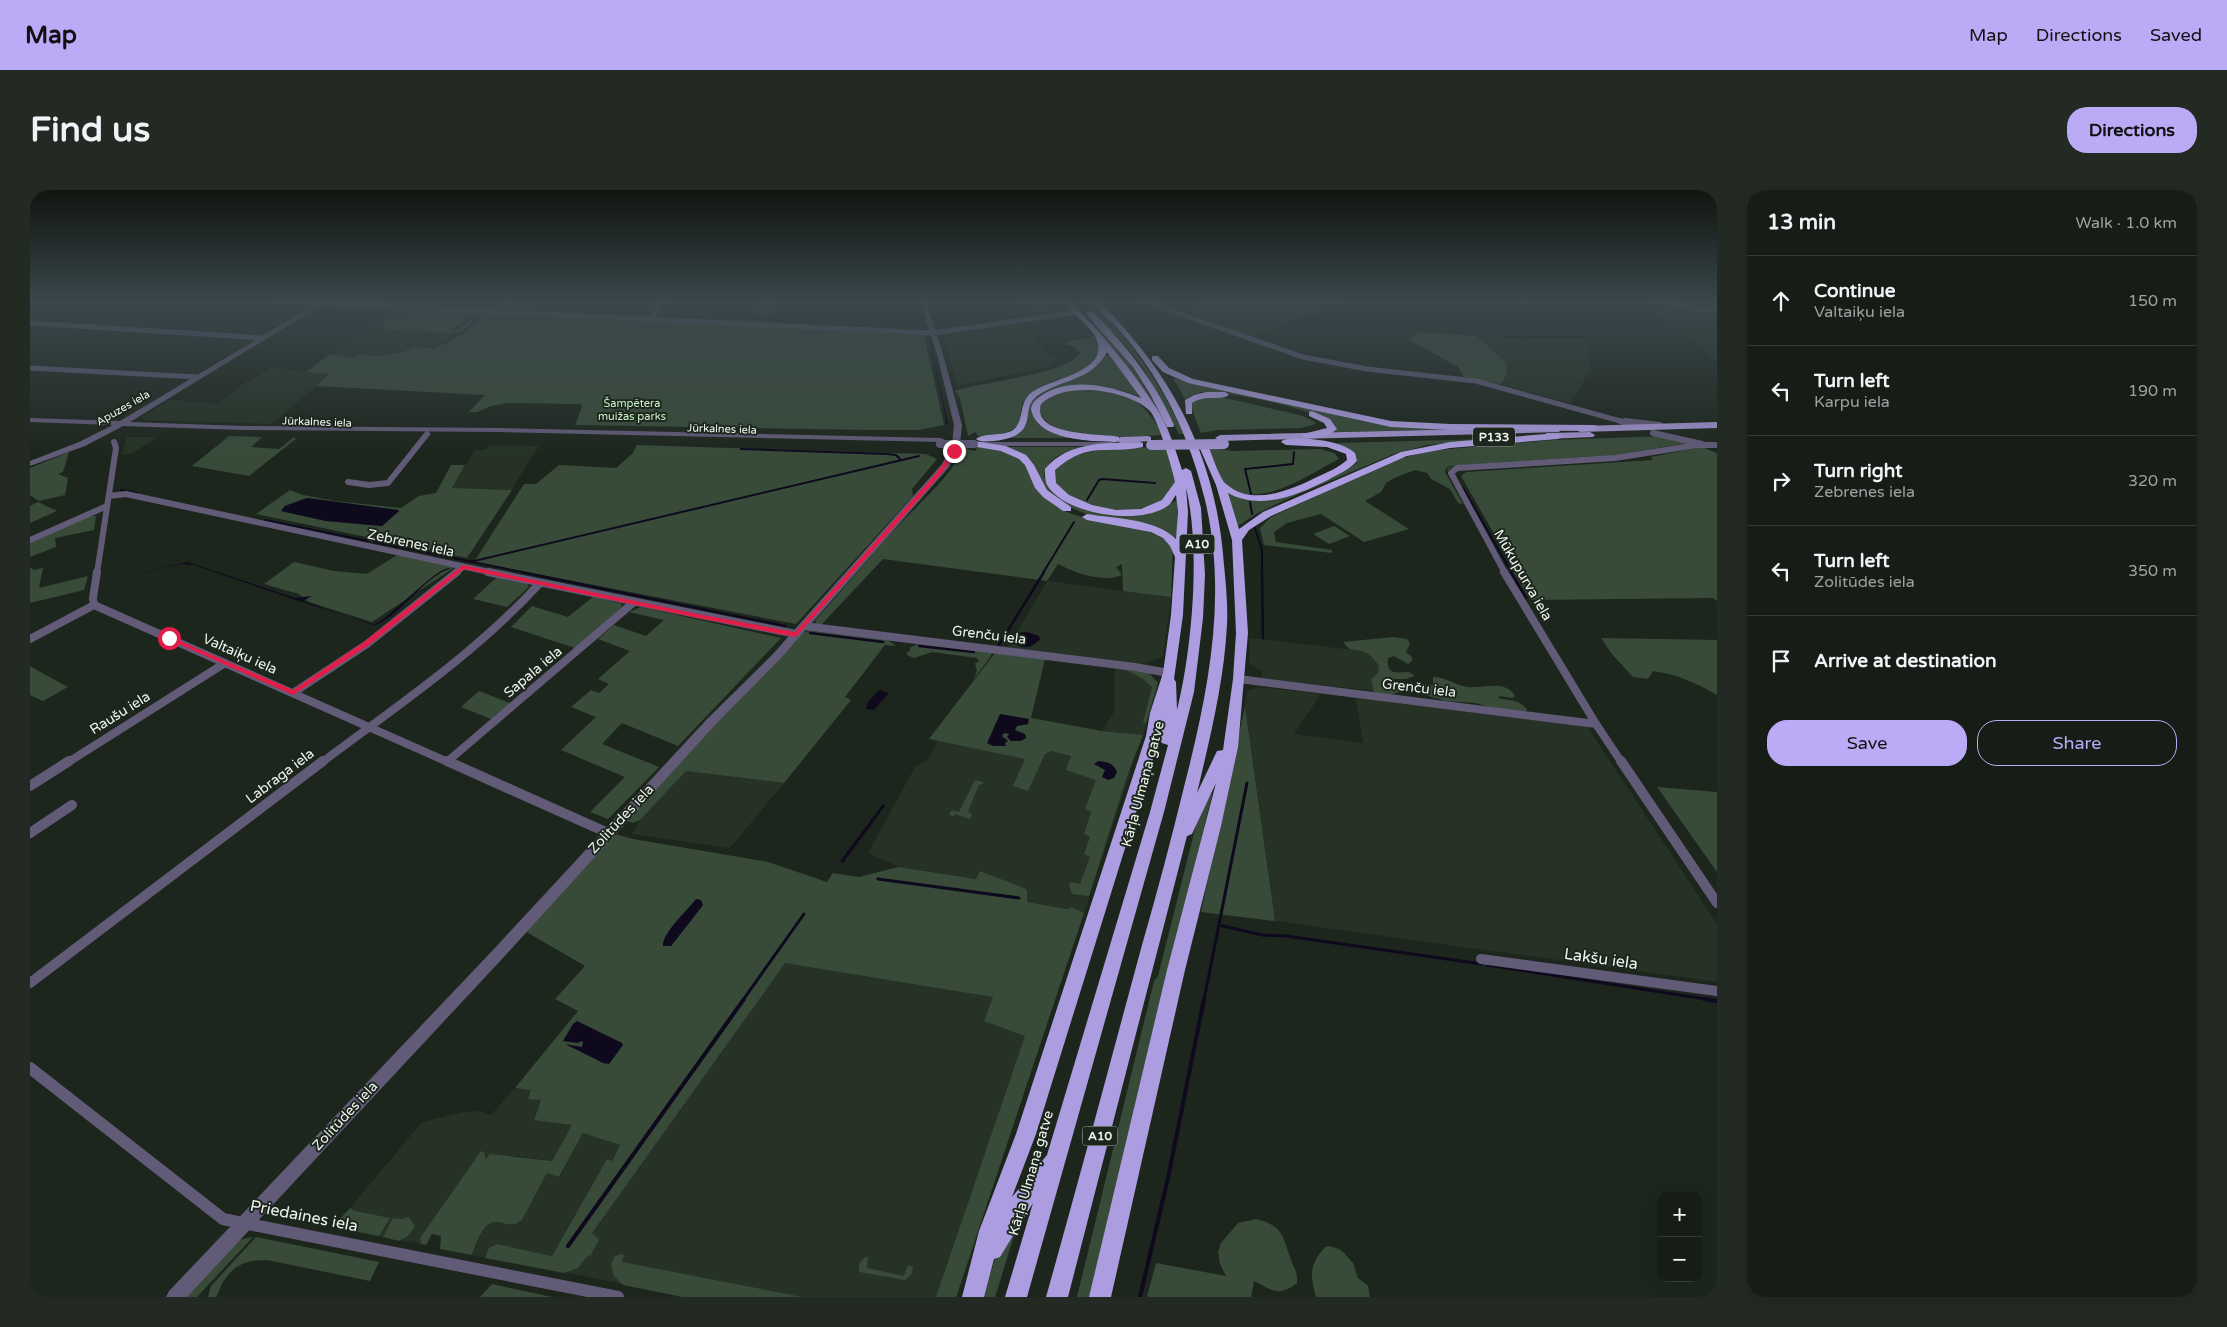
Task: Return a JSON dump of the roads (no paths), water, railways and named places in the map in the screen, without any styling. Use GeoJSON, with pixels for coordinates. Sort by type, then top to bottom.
{"type":"FeatureCollection","features":[{"type":"Feature","properties":{"kind":"highway"},"geometry":{"type":"LineString","coordinates":[[974,442],[1002,437],[1018,430],[1023,423],[1025,405],[1030,397],[1087,370],[1096,363],[1102,353]]}},
{"type":"Feature","properties":{"kind":"highway"},"geometry":{"type":"LineString","coordinates":[[973,1297],[982,1269],[990,1231],[1026,1134],[1153,736],[1157,713],[1169,673],[1177,615],[1181,562],[1183,512],[1180,481],[1169,442],[1157,416],[1111,353]]}},
{"type":"Feature","properties":{"kind":"highway","name":"Kārļa Ulmaņa gatve"},"geometry":{"type":"LineString","coordinates":[[1016,1297],[1157,812],[1188,692],[1197,618],[1199,574],[1196,508],[1178,442],[1160,402],[1127,353]]}},
{"type":"Feature","properties":{"kind":"highway","name":"A10"},"geometry":{"type":"LineString","coordinates":[[1058,1297],[1170,873],[1212,695],[1221,623],[1219,546],[1204,472],[1174,401],[1142,353]]}},
{"type":"Feature","properties":{"kind":"highway"},"geometry":{"type":"LineString","coordinates":[[1151,353],[1166,370],[1191,381],[1370,421],[1443,427],[1595,428]]}},
{"type":"Feature","properties":{"kind":"highway"},"geometry":{"type":"LineString","coordinates":[[1100,1297],[1176,970],[1214,826],[1231,747],[1242,633],[1237,540],[1221,485],[1189,412],[1157,360]]}},
{"type":"Feature","properties":{"kind":"highway"},"geometry":{"type":"LineString","coordinates":[[1121,440],[1080,437],[1060,432],[1040,420],[1035,411],[1036,404],[1044,397],[1058,391],[1076,388],[1096,388],[1133,397],[1146,405],[1157,416]]}},
{"type":"Feature","properties":{"kind":"highway"},"geometry":{"type":"LineString","coordinates":[[1189,412],[1188,402],[1193,398],[1205,394],[1217,394],[1313,414],[1328,421],[1332,427],[1326,434],[1301,437]]}},
{"type":"Feature","properties":{"kind":"highway"},"geometry":{"type":"LineString","coordinates":[[1237,540],[1245,528],[1268,514],[1404,454],[1444,446],[1558,436]]}},
{"type":"Feature","properties":{"kind":"highway"},"geometry":{"type":"LineString","coordinates":[[974,442],[1002,448],[1022,457],[1031,466],[1042,490],[1057,504],[1070,511],[1104,521],[1148,528],[1164,534],[1178,547],[1181,562]]}},
{"type":"Feature","properties":{"kind":"highway"},"geometry":{"type":"LineString","coordinates":[[1221,485],[1230,491],[1251,499],[1272,498],[1344,468],[1352,461],[1350,453],[1336,446],[1313,442],[1286,442]]}},
{"type":"Feature","properties":{"kind":"highway"},"geometry":{"type":"LineString","coordinates":[[1146,443],[1096,448],[1065,456],[1052,466],[1049,473],[1050,482],[1061,495],[1080,505],[1098,511],[1127,513],[1148,511],[1164,506],[1173,498],[1180,481]]}},
{"type":"Feature","properties":{"kind":"highway"},"geometry":{"type":"LineString","coordinates":[[1157,812],[1162,759],[1170,722],[1169,673]]}},
{"type":"Feature","properties":{"kind":"highway"},"geometry":{"type":"LineString","coordinates":[[1170,873],[1192,818],[1219,765],[1232,728]]}},
{"type":"Feature","properties":{"kind":"highway"},"geometry":{"type":"LineString","coordinates":[[982,1269],[1002,1230],[1030,1188],[1056,1158]]}},
{"type":"Feature","properties":{"kind":"main road","name":"P133"},"geometry":{"type":"LineString","coordinates":[[1121,440],[1146,443],[1717,425]]}},
{"type":"Feature","properties":{"kind":"main road","name":"P133"},"geometry":{"type":"LineString","coordinates":[[1222,441],[1286,442],[1653,433],[1691,436],[1717,431]]}},
{"type":"Feature","properties":{"kind":"street","name":"Apuzes iela"},"geometry":{"type":"LineString","coordinates":[[30,464],[82,444],[123,423],[238,353]]}},
{"type":"Feature","properties":{"kind":"street","name":"Zolitūdes iela"},"geometry":{"type":"LineString","coordinates":[[175,1297],[497,955],[712,721],[800,630],[940,472],[950,458],[956,444],[958,431],[950,389],[939,353]]}},
{"type":"Feature","properties":{"kind":"street"},"geometry":{"type":"LineString","coordinates":[[1291,353],[1303,357],[1367,369],[1476,381],[1615,419],[1632,425],[1630,428]]}},
{"type":"Feature","properties":{"kind":"street"},"geometry":{"type":"LineString","coordinates":[[30,368],[197,377]]}},
{"type":"Feature","properties":{"kind":"street"},"geometry":{"type":"LineString","coordinates":[[1615,419],[1674,426]]}},
{"type":"Feature","properties":{"kind":"street","name":"Jūrkalnes iela"},"geometry":{"type":"LineString","coordinates":[[30,420],[244,428],[500,430],[941,442]]}},
{"type":"Feature","properties":{"kind":"street","name":"Jūrkalnes iela"},"geometry":{"type":"LineString","coordinates":[[244,428],[254,431],[315,434],[1146,443]]}},
{"type":"Feature","properties":{"kind":"street"},"geometry":{"type":"LineString","coordinates":[[348,482],[369,485],[388,483],[427,434]]}},
{"type":"Feature","properties":{"kind":"street"},"geometry":{"type":"LineString","coordinates":[[1691,436],[1717,449]]}},
{"type":"Feature","properties":{"kind":"street","name":"Jūrkalnes iela"},"geometry":{"type":"LineString","coordinates":[[974,442],[1121,440]]}},
{"type":"Feature","properties":{"kind":"street"},"geometry":{"type":"LineString","coordinates":[[30,639],[94,605],[93,598],[116,448],[114,442]]}},
{"type":"Feature","properties":{"kind":"street"},"geometry":{"type":"LineString","coordinates":[[1704,444],[1717,445]]}},
{"type":"Feature","properties":{"kind":"street","name":"Mūkupurva iela"},"geometry":{"type":"LineString","coordinates":[[1704,444],[1638,456],[1457,468],[1451,473],[1506,575],[1596,724],[1717,903]]}},
{"type":"Feature","properties":{"kind":"street","name":"Zebrenes iela"},"geometry":{"type":"LineString","coordinates":[[108,496],[132,495],[634,602],[800,630]]}},
{"type":"Feature","properties":{"kind":"street"},"geometry":{"type":"LineString","coordinates":[[30,540],[107,506]]}},
{"type":"Feature","properties":{"kind":"street"},"geometry":{"type":"LineString","coordinates":[[293,693],[367,644],[463,567]]}},
{"type":"Feature","properties":{"kind":"street","name":"Labraga iela"},"geometry":{"type":"LineString","coordinates":[[30,984],[156,886],[370,726],[415,696],[470,652],[514,611],[540,583]]}},
{"type":"Feature","properties":{"kind":"street","name":"Sapala iela"},"geometry":{"type":"LineString","coordinates":[[448,761],[634,602]]}},
{"type":"Feature","properties":{"kind":"street","name":"Valtaiķu iela"},"geometry":{"type":"LineString","coordinates":[[94,605],[608,833]]}},
{"type":"Feature","properties":{"kind":"street","name":"Grenču iela"},"geometry":{"type":"LineString","coordinates":[[800,630],[1136,666],[1169,673]]}},
{"type":"Feature","properties":{"kind":"street","name":"Raušu iela"},"geometry":{"type":"LineString","coordinates":[[30,786],[225,663]]}},
{"type":"Feature","properties":{"kind":"street","name":"Grenču iela"},"geometry":{"type":"LineString","coordinates":[[1239,679],[1596,724]]}},
{"type":"Feature","properties":{"kind":"street"},"geometry":{"type":"LineString","coordinates":[[30,833],[72,805]]}},
{"type":"Feature","properties":{"kind":"street","name":"Lakšu iela"},"geometry":{"type":"LineString","coordinates":[[1481,958],[1717,991]]}},
{"type":"Feature","properties":{"kind":"street","name":"Priedaines iela"},"geometry":{"type":"LineString","coordinates":[[30,1068],[223,1219],[246,1222],[618,1297]]}},
{"type":"Feature","properties":{"kind":"waterway"},"geometry":{"type":"LineString","coordinates":[[932,353],[947,422]]}},
{"type":"Feature","properties":{"kind":"waterway"},"geometry":{"type":"LineString","coordinates":[[741,449],[888,454],[896,455],[901,460]]}},
{"type":"Feature","properties":{"kind":"waterway"},"geometry":{"type":"LineString","coordinates":[[1251,494],[1245,469],[1293,464],[1294,452]]}},
{"type":"Feature","properties":{"kind":"waterway"},"geometry":{"type":"LineString","coordinates":[[471,562],[919,456]]}},
{"type":"Feature","properties":{"kind":"waterway"},"geometry":{"type":"LineString","coordinates":[[1087,500],[1099,480],[1102,479],[1155,483]]}},
{"type":"Feature","properties":{"kind":"waterway"},"geometry":{"type":"LineString","coordinates":[[1463,488],[1512,573]]}},
{"type":"Feature","properties":{"kind":"waterway"},"geometry":{"type":"LineString","coordinates":[[121,490],[137,493]]}},
{"type":"Feature","properties":{"kind":"waterway"},"geometry":{"type":"LineString","coordinates":[[1250,502],[1252,514]]}},
{"type":"Feature","properties":{"kind":"waterway"},"geometry":{"type":"LineString","coordinates":[[265,520],[368,541]]}},
{"type":"Feature","properties":{"kind":"waterway"},"geometry":{"type":"LineString","coordinates":[[1043,573],[1074,522]]}},
{"type":"Feature","properties":{"kind":"waterway"},"geometry":{"type":"LineString","coordinates":[[1255,528],[1262,550],[1262,572]]}},
{"type":"Feature","properties":{"kind":"waterway"},"geometry":{"type":"LineString","coordinates":[[374,542],[471,562]]}},
{"type":"Feature","properties":{"kind":"waterway"},"geometry":{"type":"LineString","coordinates":[[471,562],[527,573]]}},
{"type":"Feature","properties":{"kind":"waterway"},"geometry":{"type":"LineString","coordinates":[[521,572],[785,626]]}},
{"type":"Feature","properties":{"kind":"waterway"},"geometry":{"type":"LineString","coordinates":[[999,645],[1044,572]]}},
{"type":"Feature","properties":{"kind":"waterway"},"geometry":{"type":"LineString","coordinates":[[1262,572],[1263,638]]}},
{"type":"Feature","properties":{"kind":"waterway"},"geometry":{"type":"LineString","coordinates":[[1511,572],[1526,598]]}},
{"type":"Feature","properties":{"kind":"waterway"},"geometry":{"type":"LineString","coordinates":[[810,633],[883,642]]}},
{"type":"Feature","properties":{"kind":"waterway"},"geometry":{"type":"LineString","coordinates":[[919,646],[974,652]]}},
{"type":"Feature","properties":{"kind":"waterway"},"geometry":{"type":"LineString","coordinates":[[1204,1000],[1247,783]]}},
{"type":"Feature","properties":{"kind":"waterway"},"geometry":{"type":"LineString","coordinates":[[878,879],[1019,898]]}},
{"type":"Feature","properties":{"kind":"waterway"},"geometry":{"type":"LineString","coordinates":[[743,1000],[804,914]]}},
{"type":"Feature","properties":{"kind":"waterway"},"geometry":{"type":"LineString","coordinates":[[1219,925],[1262,935],[1286,936],[1482,964]]}},
{"type":"Feature","properties":{"kind":"waterway"},"geometry":{"type":"LineString","coordinates":[[1487,965],[1712,1000]]}},
{"type":"Feature","properties":{"kind":"waterway"},"geometry":{"type":"LineString","coordinates":[[568,1246],[744,999]]}},
{"type":"Feature","properties":{"kind":"waterway"},"geometry":{"type":"LineString","coordinates":[[1140,1297],[1168,1178],[1204,999]]}},
{"type":"Feature","properties":{"kind":"waterway"},"geometry":{"type":"LineString","coordinates":[[1704,999],[1717,1001]]}},
{"type":"Feature","properties":{"kind":"park label","name":"Šampētera muižas parks"},"geometry":{"type":"Point","coordinates":[632,409]}}]}
